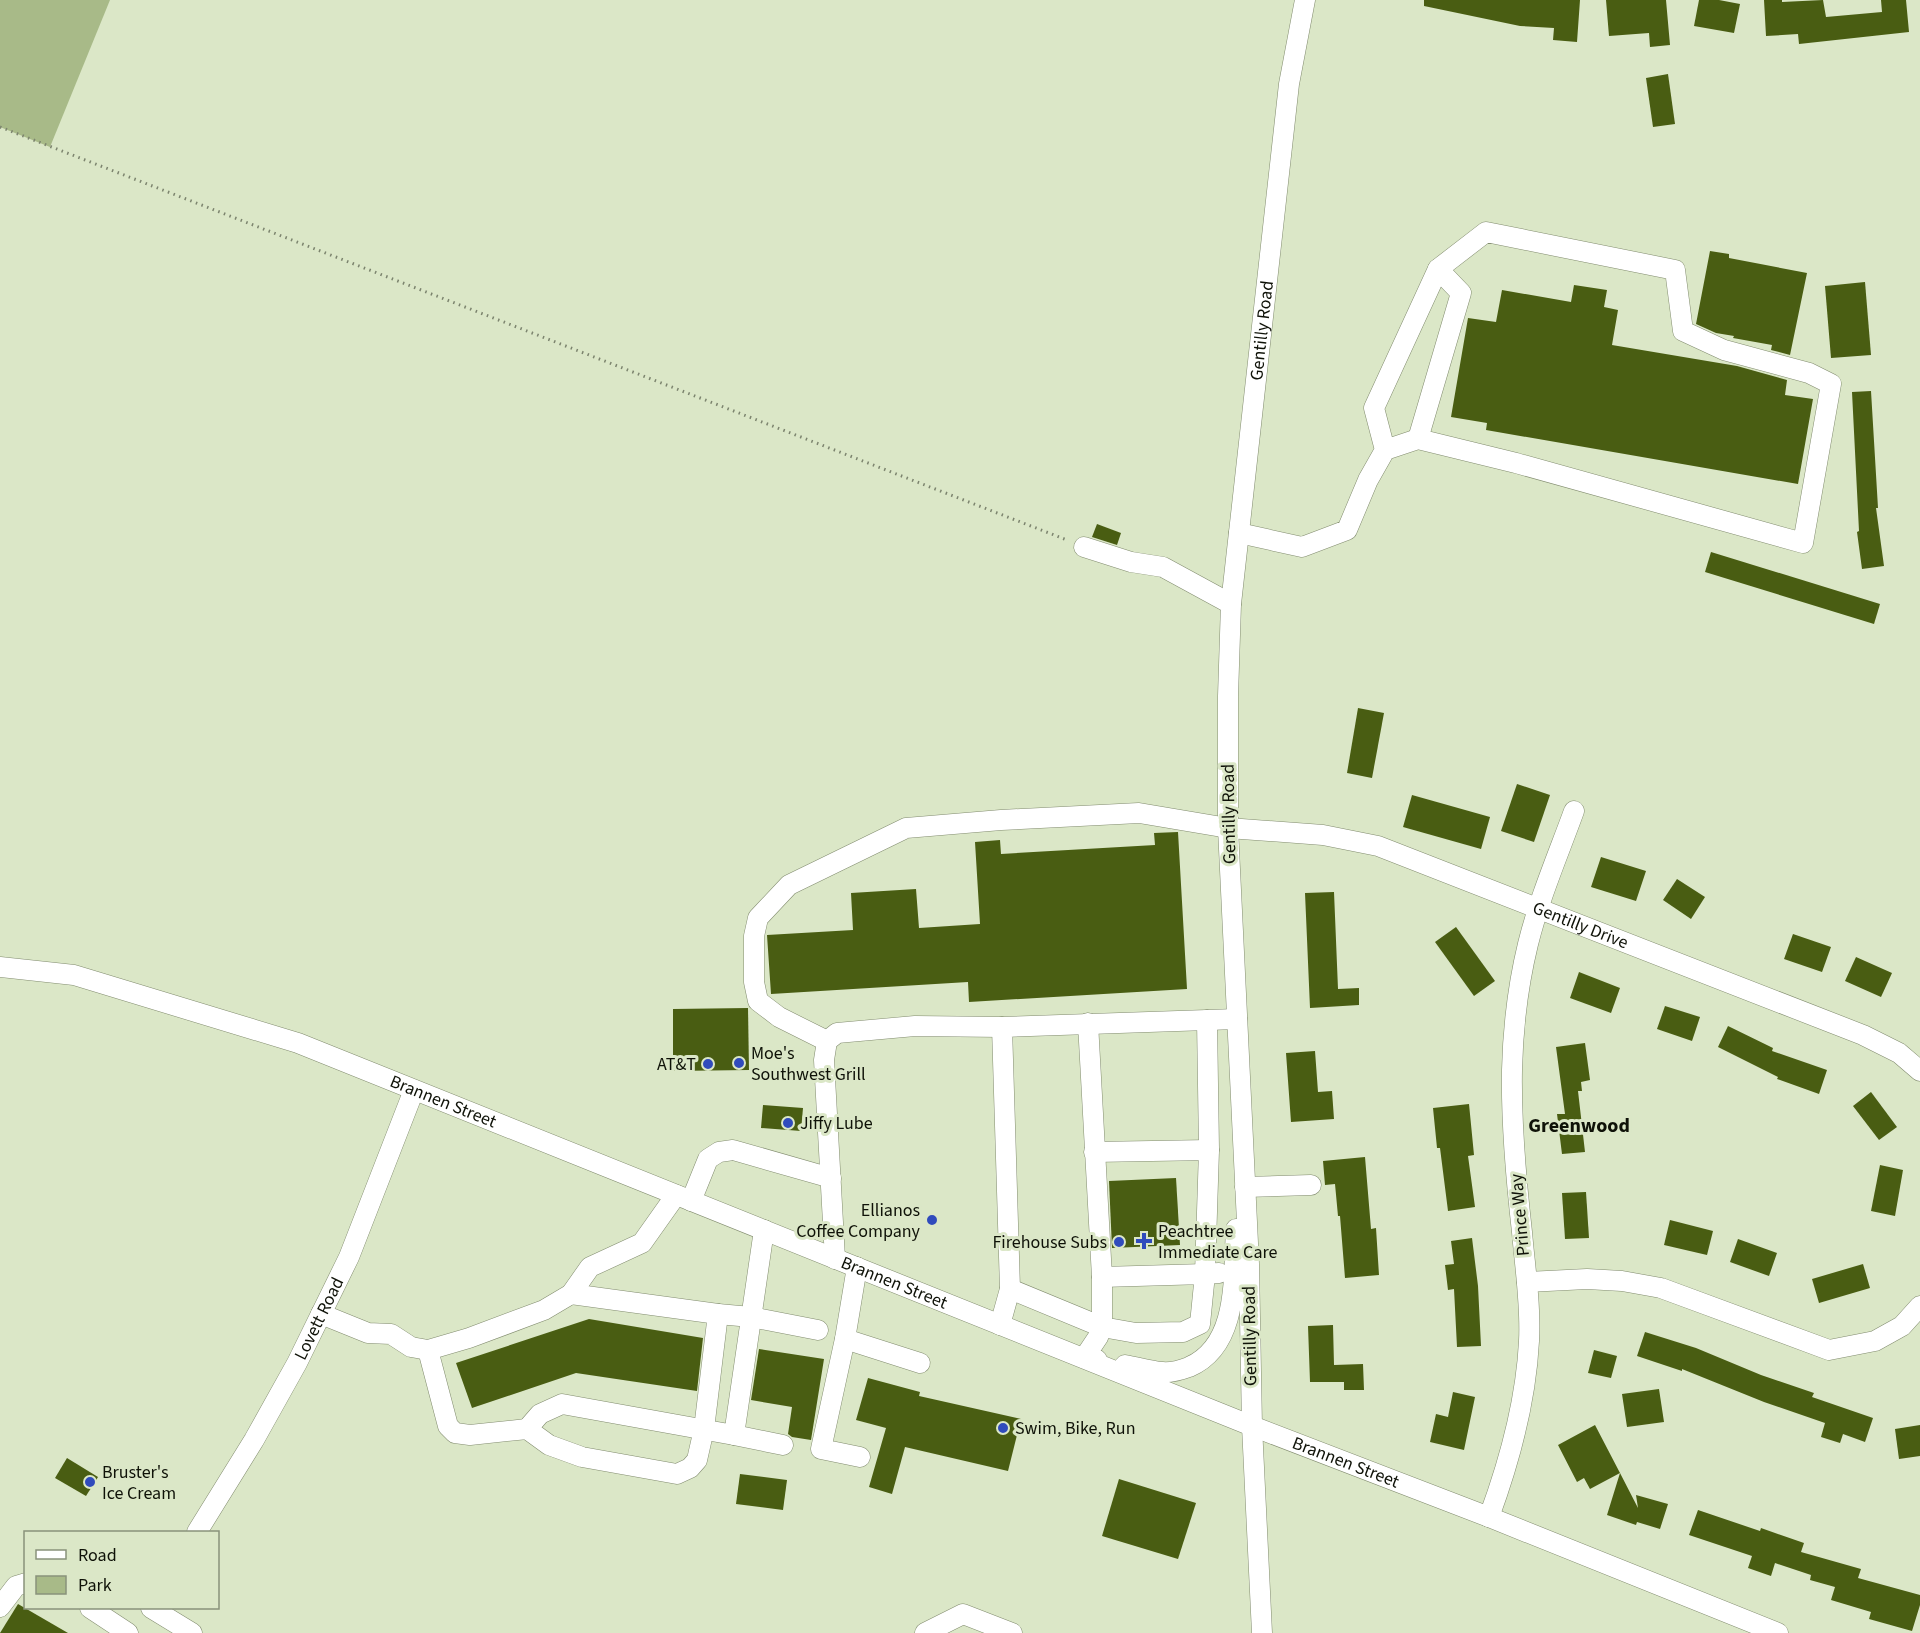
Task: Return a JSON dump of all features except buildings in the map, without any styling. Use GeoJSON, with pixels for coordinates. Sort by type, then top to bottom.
{"type":"FeatureCollection","features":[{"type":"Feature","properties":{"kind":"street","name":"Gentilly Road"},"geometry":{"type":"LineString","coordinates":[[1262,1633],[1252,1426],[1249,1264],[1228,828],[1231,604],[1288,96],[1305,0]]}},
{"type":"Feature","properties":{"kind":"street"},"geometry":{"type":"LineString","coordinates":[[1239,533],[1302,547],[1347,530],[1368,480],[1385,450],[1418,439],[1516,463],[1803,543],[1831,384],[1809,373],[1724,350],[1683,331],[1675,270],[1486,232],[1438,270],[1374,408],[1385,450]]}},
{"type":"Feature","properties":{"kind":"street"},"geometry":{"type":"LineString","coordinates":[[1418,439],[1461,293],[1438,270]]}},
{"type":"Feature","properties":{"kind":"street"},"geometry":{"type":"LineString","coordinates":[[1084,547],[1131,562],[1163,567],[1231,604]]}},
{"type":"Feature","properties":{"kind":"street","name":"Prince Way"},"geometry":{"type":"LineString","coordinates":[[1489,1517],[1507,1468],[1522,1401],[1529,1340],[1527,1282],[1516,1180],[1512,1070],[1517,1004],[1528,945],[1538,910],[1574,811]]}},
{"type":"Feature","properties":{"kind":"street","name":"Gentilly Drive"},"geometry":{"type":"LineString","coordinates":[[827,1041],[779,1017],[758,1001],[754,982],[754,936],[758,918],[789,885],[906,828],[1001,820],[1139,813],[1228,828],[1323,835],[1378,846],[1863,1035],[1899,1053],[1920,1071]]}},
{"type":"Feature","properties":{"kind":"street","name":"Brannen Street"},"geometry":{"type":"LineString","coordinates":[[0,967],[74,975],[298,1043],[1252,1426],[1489,1517],[1778,1633]]}},
{"type":"Feature","properties":{"kind":"street"},"geometry":{"type":"LineString","coordinates":[[835,1259],[824,1060],[827,1041],[837,1033],[915,1026],[1002,1027],[1237,1019]]}},
{"type":"Feature","properties":{"kind":"street"},"geometry":{"type":"LineString","coordinates":[[1010,1289],[1102,1327],[1136,1333],[1183,1332],[1200,1324],[1205,1274],[1209,1150],[1207,1020]]}},
{"type":"Feature","properties":{"kind":"street"},"geometry":{"type":"LineString","coordinates":[[1088,1023],[1102,1277],[1102,1327],[1084,1358],[1164,1372],[1182,1370],[1197,1364],[1218,1345],[1231,1306],[1242,1128]]}},
{"type":"Feature","properties":{"kind":"street"},"geometry":{"type":"LineString","coordinates":[[1000,1325],[1010,1289],[1002,1027]]}},
{"type":"Feature","properties":{"kind":"street","name":"Lovett Road"},"geometry":{"type":"LineString","coordinates":[[198,1531],[254,1440],[349,1257],[414,1090]]}},
{"type":"Feature","properties":{"kind":"street"},"geometry":{"type":"LineString","coordinates":[[321,1314],[368,1333],[391,1334],[411,1347],[428,1350],[469,1338],[544,1310],[571,1294],[590,1267],[642,1243],[684,1198],[708,1159],[719,1152],[733,1150],[831,1178]]}},
{"type":"Feature","properties":{"kind":"street"},"geometry":{"type":"LineString","coordinates":[[1094,1152],[1209,1150]]}},
{"type":"Feature","properties":{"kind":"street"},"geometry":{"type":"LineString","coordinates":[[1245,1187],[1311,1185]]}},
{"type":"Feature","properties":{"kind":"street"},"geometry":{"type":"LineString","coordinates":[[734,1435],[764,1230]]}},
{"type":"Feature","properties":{"kind":"street"},"geometry":{"type":"LineString","coordinates":[[857,1267],[845,1339],[821,1449],[860,1457]]}},
{"type":"Feature","properties":{"kind":"street"},"geometry":{"type":"LineString","coordinates":[[1102,1277],[1233,1272]]}},
{"type":"Feature","properties":{"kind":"street"},"geometry":{"type":"LineString","coordinates":[[1527,1282],[1610,1280],[1661,1288],[1829,1350],[1875,1341],[1902,1326],[1920,1306]]}},
{"type":"Feature","properties":{"kind":"street"},"geometry":{"type":"LineString","coordinates":[[571,1294],[751,1317],[818,1330]]}},
{"type":"Feature","properties":{"kind":"street"},"geometry":{"type":"LineString","coordinates":[[428,1350],[448,1426],[455,1433],[470,1435],[527,1429],[549,1445],[582,1457],[677,1473],[690,1468],[697,1460],[704,1429],[718,1314]]}},
{"type":"Feature","properties":{"kind":"street"},"geometry":{"type":"LineString","coordinates":[[845,1339],[920,1363]]}},
{"type":"Feature","properties":{"kind":"street"},"geometry":{"type":"LineString","coordinates":[[527,1429],[540,1413],[562,1404],[783,1445]]}},
{"type":"Feature","properties":{"kind":"street"},"geometry":{"type":"LineString","coordinates":[[0,1607],[16,1586],[24,1584]]}},
{"type":"Feature","properties":{"kind":"street"},"geometry":{"type":"LineString","coordinates":[[92,1609],[128,1633]]}},
{"type":"Feature","properties":{"kind":"street"},"geometry":{"type":"LineString","coordinates":[[133,1633],[149,1609]]}},
{"type":"Feature","properties":{"kind":"street"},"geometry":{"type":"LineString","coordinates":[[152,1609],[192,1633]]}},
{"type":"Feature","properties":{"kind":"street"},"geometry":{"type":"LineString","coordinates":[[925,1633],[963,1614],[1012,1633]]}},
{"type":"Feature","properties":{"kind":"path"},"geometry":{"type":"LineString","coordinates":[[0,127],[1084,547]]}},
{"type":"Feature","properties":{"kind":"green space"},"geometry":{"type":"Polygon","coordinates":[[[0,0],[110,0],[50,147],[0,127],[0,0]]]}},
{"type":"Feature","properties":{"kind":"place","name":"Moe's Southwest Grill"},"geometry":{"type":"Point","coordinates":[739,1063]}},
{"type":"Feature","properties":{"kind":"place","name":"AT&T"},"geometry":{"type":"Point","coordinates":[708,1064]}},
{"type":"Feature","properties":{"kind":"place","name":"Jiffy Lube"},"geometry":{"type":"Point","coordinates":[788,1123]}},
{"type":"Feature","properties":{"kind":"place","name":"Ellianos Coffee Company"},"geometry":{"type":"Point","coordinates":[932,1220]}},
{"type":"Feature","properties":{"kind":"place","name":"Peachtree Immediate Care"},"geometry":{"type":"Point","coordinates":[1144,1241]}},
{"type":"Feature","properties":{"kind":"place","name":"Firehouse Subs"},"geometry":{"type":"Point","coordinates":[1119,1242]}},
{"type":"Feature","properties":{"kind":"place","name":"Swim, Bike, Run"},"geometry":{"type":"Point","coordinates":[1003,1428]}},
{"type":"Feature","properties":{"kind":"place","name":"Bruster's Ice Cream"},"geometry":{"type":"Point","coordinates":[90,1482]}},
{"type":"Feature","properties":{"kind":"district","name":"Greenwood"},"geometry":{"type":"Point","coordinates":[1579,1126]}}]}
